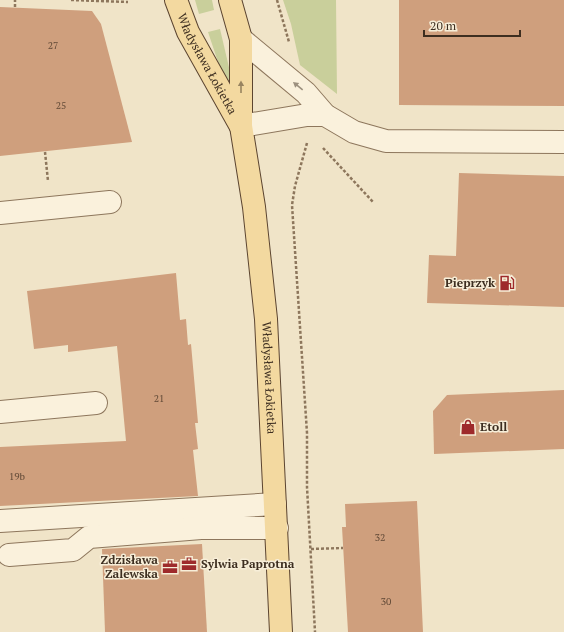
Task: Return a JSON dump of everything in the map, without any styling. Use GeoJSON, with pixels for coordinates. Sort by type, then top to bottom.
{"type":"FeatureCollection","features":[{"type":"Feature","properties":{"kind":"main road","name":"Władysława Łokietka"},"geometry":{"type":"LineString","coordinates":[[176,0],[188,32],[241,126]]}},
{"type":"Feature","properties":{"kind":"main road","name":"Władysława Łokietka"},"geometry":{"type":"LineString","coordinates":[[230,0],[241,39],[241,126],[254,207],[266,319],[282,632]]}},
{"type":"Feature","properties":{"kind":"lane"},"geometry":{"type":"LineString","coordinates":[[241,39],[306,93],[314,121]]}},
{"type":"Feature","properties":{"kind":"lane"},"geometry":{"type":"LineString","coordinates":[[241,126],[314,121],[386,142],[564,142]]}},
{"type":"Feature","properties":{"kind":"lane"},"geometry":{"type":"LineString","coordinates":[[0,213],[110,202]]}},
{"type":"Feature","properties":{"kind":"lane"},"geometry":{"type":"LineString","coordinates":[[0,412],[96,403]]}},
{"type":"Feature","properties":{"kind":"lane"},"geometry":{"type":"LineString","coordinates":[[0,521],[276,504]]}},
{"type":"Feature","properties":{"kind":"lane"},"geometry":{"type":"LineString","coordinates":[[9,555],[73,550],[89,537],[201,528],[277,528]]}},
{"type":"Feature","properties":{"kind":"path"},"geometry":{"type":"LineString","coordinates":[[15,0],[15,7]]}},
{"type":"Feature","properties":{"kind":"path"},"geometry":{"type":"LineString","coordinates":[[70,0],[128,2]]}},
{"type":"Feature","properties":{"kind":"path"},"geometry":{"type":"LineString","coordinates":[[277,0],[290,45]]}},
{"type":"Feature","properties":{"kind":"path"},"geometry":{"type":"LineString","coordinates":[[314,121],[374,203]]}},
{"type":"Feature","properties":{"kind":"path"},"geometry":{"type":"LineString","coordinates":[[314,121],[295,186],[292,205],[307,433],[307,487],[315,632]]}},
{"type":"Feature","properties":{"kind":"path"},"geometry":{"type":"LineString","coordinates":[[311,549],[343,548]]}},
{"type":"Feature","properties":{"kind":"green space"},"geometry":{"type":"Polygon","coordinates":[[[195,0],[212,0],[214,10],[199,14],[195,0]]]}},
{"type":"Feature","properties":{"kind":"green space"},"geometry":{"type":"Polygon","coordinates":[[[283,0],[336,0],[337,94],[300,65],[291,24],[283,0]]]}},
{"type":"Feature","properties":{"kind":"green space"},"geometry":{"type":"Polygon","coordinates":[[[220,29],[235,93],[229,95],[208,32],[220,29]]]}},
{"type":"Feature","properties":{"kind":"building"},"geometry":{"type":"Polygon","coordinates":[[[399,0],[564,0],[564,106],[399,105],[399,0]]]}},
{"type":"Feature","properties":{"kind":"building"},"geometry":{"type":"Polygon","coordinates":[[[0,7],[92,11],[101,24],[132,142],[0,156],[0,7]]]}},
{"type":"Feature","properties":{"kind":"building"},"geometry":{"type":"Polygon","coordinates":[[[459,173],[564,176],[564,307],[427,303],[429,255],[456,256],[459,173]]]}},
{"type":"Feature","properties":{"kind":"building"},"geometry":{"type":"Polygon","coordinates":[[[176,273],[180,320],[186,319],[188,345],[191,344],[198,423],[195,423],[198,449],[193,450],[198,496],[0,506],[0,447],[126,441],[117,346],[68,352],[68,345],[34,349],[27,291],[176,273]]]}},
{"type":"Feature","properties":{"kind":"building"},"geometry":{"type":"Polygon","coordinates":[[[564,390],[564,449],[434,454],[433,411],[447,395],[564,390]]]}},
{"type":"Feature","properties":{"kind":"building"},"geometry":{"type":"Polygon","coordinates":[[[417,501],[423,632],[348,632],[342,527],[346,527],[345,504],[417,501]]]}},
{"type":"Feature","properties":{"kind":"building"},"geometry":{"type":"Polygon","coordinates":[[[202,544],[207,632],[105,632],[102,549],[202,544]]]}},
{"type":"Feature","properties":{"kind":"place","name":"Pieprzyk"},"geometry":{"type":"Point","coordinates":[507,283]}},
{"type":"Feature","properties":{"kind":"place","name":"Etoll"},"geometry":{"type":"Point","coordinates":[468,427]}},
{"type":"Feature","properties":{"kind":"place","name":"Sylwia Paprotna"},"geometry":{"type":"Point","coordinates":[189,564]}},
{"type":"Feature","properties":{"kind":"place","name":"Zdzisława Zalewska"},"geometry":{"type":"Point","coordinates":[170,567]}}]}
